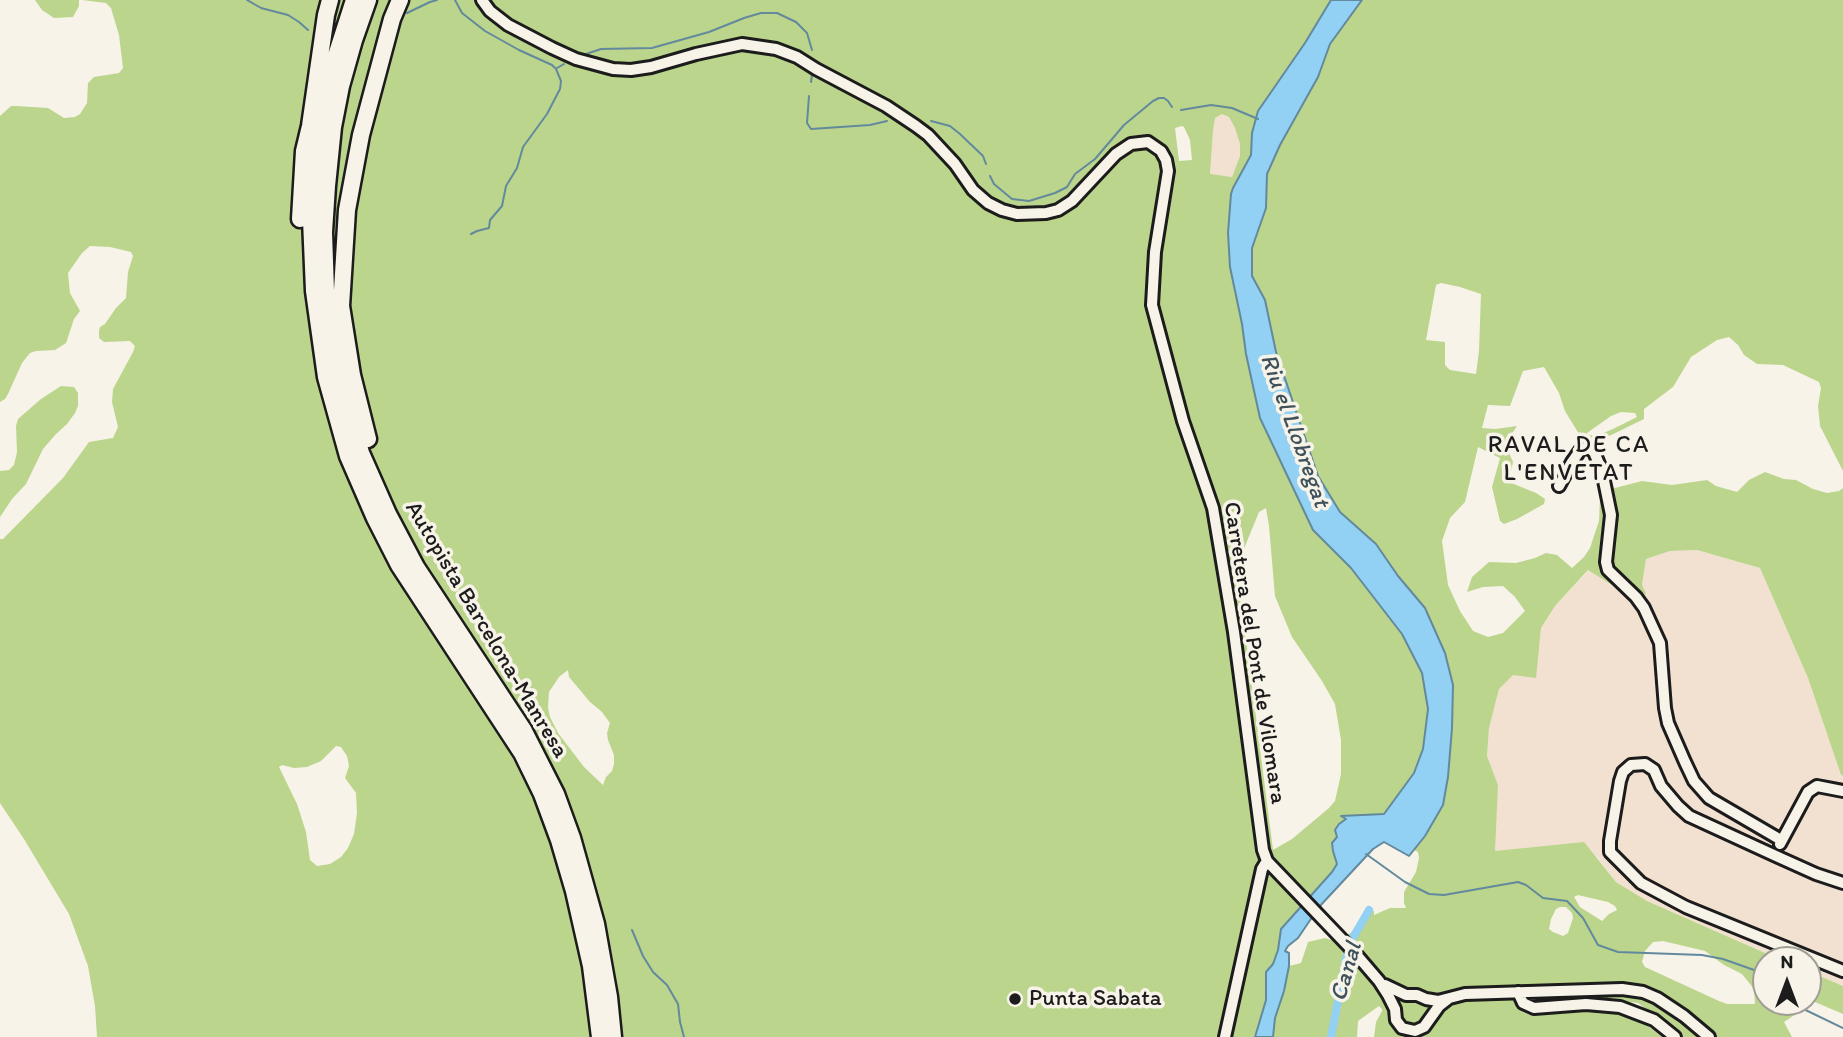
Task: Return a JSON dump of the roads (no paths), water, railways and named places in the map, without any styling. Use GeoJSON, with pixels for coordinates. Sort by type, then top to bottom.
{"type":"FeatureCollection","features":[{"type":"Feature","properties":{"kind":"highway"},"geometry":{"type":"LineString","coordinates":[[330,0],[304,151],[300,216],[304,282],[320,380],[337,437],[348,456]]}},
{"type":"Feature","properties":{"kind":"highway","name":"Autopista Barcelona-Manresa"},"geometry":{"type":"LineString","coordinates":[[354,0],[336,56],[324,107],[311,219],[314,291],[326,376],[348,456],[399,565],[522,753],[542,794],[559,840],[581,920],[591,966],[600,1037]]}},
{"type":"Feature","properties":{"kind":"highway","name":"Autopista Barcelona-Manresa"},"geometry":{"type":"LineString","coordinates":[[368,0],[354,40],[333,127],[327,186],[324,244],[326,291],[335,355],[361,453],[383,503],[416,567],[524,731],[556,794],[572,838],[596,924],[613,1037]]}},
{"type":"Feature","properties":{"kind":"highway"},"geometry":{"type":"LineString","coordinates":[[383,503],[352,375],[341,306],[347,210],[361,135],[392,19],[400,0]]}},
{"type":"Feature","properties":{"kind":"street","name":"Carretera del Pont de Vilomara"},"geometry":{"type":"LineString","coordinates":[[482,0],[490,11],[508,25],[541,43],[576,59],[614,69],[651,67],[742,44],[776,49],[797,57],[886,106],[916,126],[955,164],[973,190],[988,203],[1017,214],[1046,213],[1072,201],[1116,154],[1131,144],[1148,142],[1161,151],[1168,171],[1155,252],[1152,304],[1183,421],[1213,508],[1234,632],[1260,838],[1270,863]]}},
{"type":"Feature","properties":{"kind":"street"},"geometry":{"type":"LineString","coordinates":[[1559,486],[1581,449],[1589,448],[1594,452],[1602,471],[1611,515],[1606,555],[1608,570],[1644,608],[1660,643],[1668,723],[1695,781],[1709,798],[1781,840]]}},
{"type":"Feature","properties":{"kind":"street"},"geometry":{"type":"LineString","coordinates":[[1843,883],[1816,874],[1689,816],[1661,786],[1654,770],[1644,764],[1631,765],[1623,772],[1610,852],[1641,883],[1686,907],[1843,971]]}},
{"type":"Feature","properties":{"kind":"street"},"geometry":{"type":"LineString","coordinates":[[1776,856],[1781,840],[1808,792],[1817,786],[1843,791]]}},
{"type":"Feature","properties":{"kind":"street"},"geometry":{"type":"LineString","coordinates":[[1225,1037],[1262,869],[1270,863],[1379,981],[1404,1032],[1408,1030],[1416,1034],[1448,999]]}},
{"type":"Feature","properties":{"kind":"street"},"geometry":{"type":"LineString","coordinates":[[1379,981],[1406,996],[1418,995],[1438,1001],[1465,994],[1622,989],[1643,992],[1684,1016],[1709,1037]]}},
{"type":"Feature","properties":{"kind":"street"},"geometry":{"type":"LineString","coordinates":[[1518,992],[1523,1003],[1534,1008],[1586,1004],[1620,1007],[1654,1020],[1675,1037]]}},
{"type":"Feature","properties":{"kind":"street"},"geometry":{"type":"LineString","coordinates":[[1395,1009],[1398,1002],[1406,996]]}},
{"type":"Feature","properties":{"kind":"street"},"geometry":{"type":"LineString","coordinates":[[1426,999],[1430,1005],[1431,1016]]}},
{"type":"Feature","properties":{"kind":"water","name":"Riu el Llobregat"},"geometry":{"type":"Polygon","coordinates":[[[1331,0],[1362,0],[1330,44],[1318,77],[1267,174],[1266,208],[1252,248],[1252,276],[1265,300],[1276,352],[1318,476],[1340,512],[1376,544],[1425,608],[1445,653],[1453,685],[1452,728],[1443,805],[1425,836],[1409,856],[1384,842],[1373,849],[1319,907],[1298,938],[1285,951],[1289,953],[1289,966],[1275,1018],[1273,1037],[1255,1037],[1266,1000],[1266,972],[1273,964],[1278,950],[1281,929],[1337,864],[1332,843],[1337,837],[1335,830],[1346,819],[1341,816],[1384,814],[1414,773],[1423,749],[1428,709],[1422,673],[1402,634],[1351,568],[1313,530],[1260,418],[1230,267],[1228,233],[1231,194],[1251,155],[1252,133],[1258,111],[1331,0]]]}},
{"type":"Feature","properties":{"kind":"waterway"},"geometry":{"type":"LineString","coordinates":[[247,0],[261,8],[288,15],[308,30]]}},
{"type":"Feature","properties":{"kind":"waterway"},"geometry":{"type":"LineString","coordinates":[[407,13],[437,0]]}},
{"type":"Feature","properties":{"kind":"waterway"},"geometry":{"type":"LineString","coordinates":[[455,0],[462,13],[485,31],[552,65],[561,81],[560,89],[547,114],[523,147],[517,168],[506,186],[502,206],[490,220],[489,228],[471,234]]}},
{"type":"Feature","properties":{"kind":"waterway"},"geometry":{"type":"LineString","coordinates":[[586,54],[601,49],[652,48],[709,32],[761,13],[777,13],[796,22],[807,33],[812,50]]}},
{"type":"Feature","properties":{"kind":"waterway"},"geometry":{"type":"LineString","coordinates":[[557,68],[564,64]]}},
{"type":"Feature","properties":{"kind":"waterway"},"geometry":{"type":"LineString","coordinates":[[811,82],[812,75]]}},
{"type":"Feature","properties":{"kind":"waterway"},"geometry":{"type":"LineString","coordinates":[[809,96],[807,123],[811,129],[870,125],[887,121]]}},
{"type":"Feature","properties":{"kind":"waterway"},"geometry":{"type":"LineString","coordinates":[[990,176],[994,184],[1012,199],[1029,201],[1055,193],[1067,187],[1075,174],[1095,159],[1124,125],[1153,101],[1164,98],[1172,107]]}},
{"type":"Feature","properties":{"kind":"waterway"},"geometry":{"type":"LineString","coordinates":[[1181,110],[1211,105],[1232,108],[1258,119]]}},
{"type":"Feature","properties":{"kind":"waterway"},"geometry":{"type":"LineString","coordinates":[[931,121],[950,126],[983,156],[986,164]]}},
{"type":"Feature","properties":{"kind":"waterway"},"geometry":{"type":"LineString","coordinates":[[1366,854],[1405,882],[1429,894],[1444,895],[1518,882],[1526,885],[1543,898],[1567,901],[1583,918],[1598,945],[1618,952],[1702,955],[1752,969]]}},
{"type":"Feature","properties":{"kind":"waterway","name":"Canal"},"geometry":{"type":"LineString","coordinates":[[1331,1037],[1351,941],[1369,910]]}},
{"type":"Feature","properties":{"kind":"waterway"},"geometry":{"type":"LineString","coordinates":[[632,930],[643,956],[653,972],[667,985],[678,1004],[684,1037]]}},
{"type":"Feature","properties":{"kind":"waterway"},"geometry":{"type":"LineString","coordinates":[[1818,1016],[1843,1028]]}},
{"type":"Feature","properties":{"kind":"place","name":"Punta Sabata"},"geometry":{"type":"Point","coordinates":[1015,999]}},
{"type":"Feature","properties":{"kind":"district","name":"RAVAL DE CA L'ENVETAT"},"geometry":{"type":"Point","coordinates":[1569,460]}}]}
